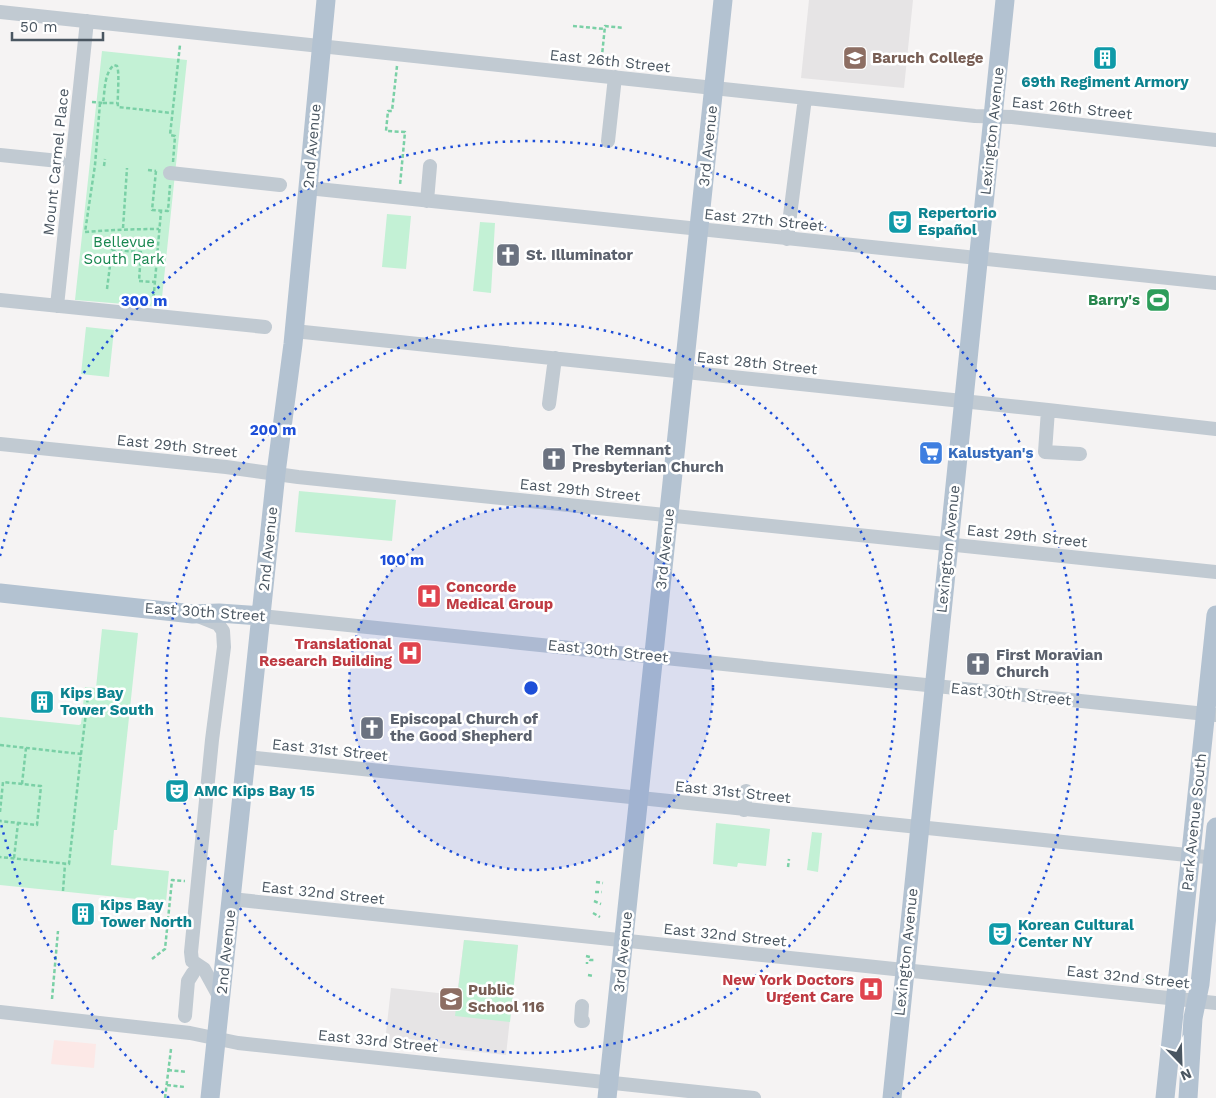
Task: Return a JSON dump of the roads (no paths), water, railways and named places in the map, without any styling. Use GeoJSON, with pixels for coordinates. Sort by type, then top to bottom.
{"type":"FeatureCollection","features":[{"type":"Feature","properties":{"kind":"main road","name":"2nd Avenue"},"geometry":{"type":"LineString","coordinates":[[210,1098],[276,473],[294,331],[326,0]]}},
{"type":"Feature","properties":{"kind":"main road","name":"3rd Avenue"},"geometry":{"type":"LineString","coordinates":[[608,1090],[723,0]]}},
{"type":"Feature","properties":{"kind":"main road","name":"Lexington Avenue"},"geometry":{"type":"LineString","coordinates":[[892,1098],[1005,0]]}},
{"type":"Feature","properties":{"kind":"main road","name":"East 30th Street"},"geometry":{"type":"LineString","coordinates":[[0,593],[193,614],[219,613],[261,616]]}},
{"type":"Feature","properties":{"kind":"main road","name":"Park Avenue South"},"geometry":{"type":"LineString","coordinates":[[1165,1098],[1191,855],[1211,715],[1216,615]]}},
{"type":"Feature","properties":{"kind":"main road","name":"Park Avenue South"},"geometry":{"type":"LineString","coordinates":[[1188,1098],[1192,1028],[1214,857],[1216,827]]}},
{"type":"Feature","properties":{"kind":"street","name":"East 26th Street"},"geometry":{"type":"LineString","coordinates":[[0,12],[321,45],[714,89],[1216,140]]}},
{"type":"Feature","properties":{"kind":"street","name":"Mount Carmel Place"},"geometry":{"type":"LineString","coordinates":[[57,306],[87,21]]}},
{"type":"Feature","properties":{"kind":"street"},"geometry":{"type":"LineString","coordinates":[[608,141],[615,78]]}},
{"type":"Feature","properties":{"kind":"street"},"geometry":{"type":"LineString","coordinates":[[787,239],[805,98]]}},
{"type":"Feature","properties":{"kind":"street"},"geometry":{"type":"LineString","coordinates":[[0,155],[59,161]]}},
{"type":"Feature","properties":{"kind":"street"},"geometry":{"type":"LineString","coordinates":[[427,201],[430,166]]}},
{"type":"Feature","properties":{"kind":"street"},"geometry":{"type":"LineString","coordinates":[[159,172],[280,185]]}},
{"type":"Feature","properties":{"kind":"street","name":"East 27th Street"},"geometry":{"type":"LineString","coordinates":[[308,188],[1216,283]]}},
{"type":"Feature","properties":{"kind":"street"},"geometry":{"type":"LineString","coordinates":[[0,300],[264,327]]}},
{"type":"Feature","properties":{"kind":"street","name":"East 28th Street"},"geometry":{"type":"LineString","coordinates":[[294,331],[1216,429]]}},
{"type":"Feature","properties":{"kind":"street"},"geometry":{"type":"LineString","coordinates":[[549,404],[555,358]]}},
{"type":"Feature","properties":{"kind":"street"},"geometry":{"type":"LineString","coordinates":[[1048,410],[1045,452],[1080,454]]}},
{"type":"Feature","properties":{"kind":"street","name":"East 29th Street"},"geometry":{"type":"LineString","coordinates":[[0,444],[276,473],[298,477],[1216,572]]}},
{"type":"Feature","properties":{"kind":"street"},"geometry":{"type":"LineString","coordinates":[[193,614],[218,624],[223,631],[224,638],[191,952],[192,962],[204,969],[221,1000]]}},
{"type":"Feature","properties":{"kind":"street","name":"East 30th Street"},"geometry":{"type":"LineString","coordinates":[[261,616],[1211,715]]}},
{"type":"Feature","properties":{"kind":"street","name":"East 31st Street"},"geometry":{"type":"LineString","coordinates":[[247,757],[744,810],[1214,857]]}},
{"type":"Feature","properties":{"kind":"street"},"geometry":{"type":"LineString","coordinates":[[744,810],[746,791]]}},
{"type":"Feature","properties":{"kind":"street","name":"East 32nd Street"},"geometry":{"type":"LineString","coordinates":[[231,899],[1216,1003]]}},
{"type":"Feature","properties":{"kind":"street"},"geometry":{"type":"LineString","coordinates":[[185,1016],[188,981],[193,974]]}},
{"type":"Feature","properties":{"kind":"street"},"geometry":{"type":"LineString","coordinates":[[582,1006],[580,1021],[583,1021]]}},
{"type":"Feature","properties":{"kind":"street","name":"East 33rd Street"},"geometry":{"type":"LineString","coordinates":[[0,1012],[190,1033],[238,1043],[608,1090],[754,1098]]}},
{"type":"Feature","properties":{"kind":"place","name":"Baruch College"},"geometry":{"type":"Point","coordinates":[855,58]}},
{"type":"Feature","properties":{"kind":"place","name":"69th Regiment Armory"},"geometry":{"type":"Point","coordinates":[1105,58]}},
{"type":"Feature","properties":{"kind":"place","name":"Repertorio Español"},"geometry":{"type":"Point","coordinates":[900,222]}},
{"type":"Feature","properties":{"kind":"place","name":"St. Illuminator"},"geometry":{"type":"Point","coordinates":[508,255]}},
{"type":"Feature","properties":{"kind":"place","name":"Barry's"},"geometry":{"type":"Point","coordinates":[1158,300]}},
{"type":"Feature","properties":{"kind":"place","name":"Kalustyan's"},"geometry":{"type":"Point","coordinates":[931,453]}},
{"type":"Feature","properties":{"kind":"place","name":"The Remnant Presbyterian Church"},"geometry":{"type":"Point","coordinates":[554,459]}},
{"type":"Feature","properties":{"kind":"place","name":"Concorde Medical Group"},"geometry":{"type":"Point","coordinates":[429,596]}},
{"type":"Feature","properties":{"kind":"place","name":"Translational Research Building"},"geometry":{"type":"Point","coordinates":[410,653]}},
{"type":"Feature","properties":{"kind":"place","name":"First Moravian Church"},"geometry":{"type":"Point","coordinates":[978,664]}},
{"type":"Feature","properties":{"kind":"place","name":"Kips Bay Tower South"},"geometry":{"type":"Point","coordinates":[42,702]}},
{"type":"Feature","properties":{"kind":"place","name":"Episcopal Church of the Good Shepherd"},"geometry":{"type":"Point","coordinates":[372,728]}},
{"type":"Feature","properties":{"kind":"place","name":"AMC Kips Bay 15"},"geometry":{"type":"Point","coordinates":[177,791]}},
{"type":"Feature","properties":{"kind":"place","name":"Kips Bay Tower North"},"geometry":{"type":"Point","coordinates":[83,914]}},
{"type":"Feature","properties":{"kind":"place","name":"Korean Cultural Center NY"},"geometry":{"type":"Point","coordinates":[1000,934]}},
{"type":"Feature","properties":{"kind":"place","name":"New York Doctors Urgent Care"},"geometry":{"type":"Point","coordinates":[871,989]}},
{"type":"Feature","properties":{"kind":"place","name":"Public School 116"},"geometry":{"type":"Point","coordinates":[451,999]}},
{"type":"Feature","properties":{"kind":"park label","name":"Bellevue South Park"},"geometry":{"type":"Point","coordinates":[124,250]}}]}
